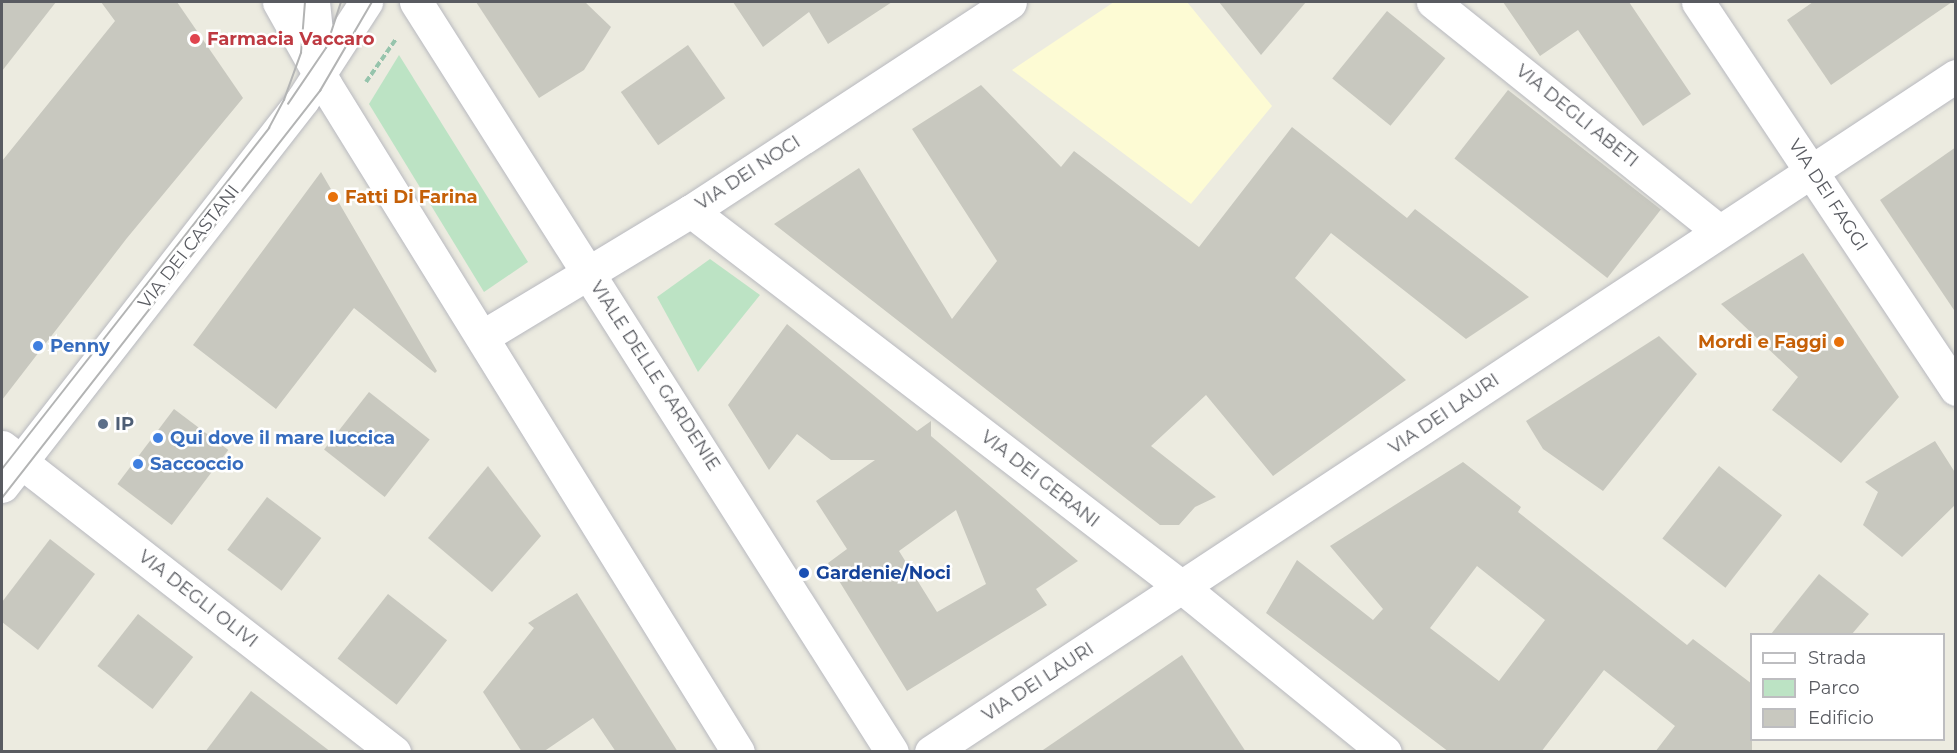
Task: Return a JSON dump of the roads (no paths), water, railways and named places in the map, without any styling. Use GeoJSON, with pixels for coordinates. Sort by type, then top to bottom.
{"type":"FeatureCollection","features":[{"type":"Feature","properties":{"kind":"street"},"geometry":{"type":"LineString","coordinates":[[279,2],[320,75],[738,752]]}},
{"type":"Feature","properties":{"kind":"street"},"geometry":{"type":"LineString","coordinates":[[314,2],[320,75]]}},
{"type":"Feature","properties":{"kind":"street"},"geometry":{"type":"LineString","coordinates":[[320,75],[341,2]]}},
{"type":"Feature","properties":{"kind":"street","name":"VIA DEI CASTANI"},"geometry":{"type":"LineString","coordinates":[[8,465],[320,75],[366,2]]}},
{"type":"Feature","properties":{"kind":"street","name":"VIA DEI NOCI"},"geometry":{"type":"LineString","coordinates":[[482,337],[691,211],[1010,2]]}},
{"type":"Feature","properties":{"kind":"street","name":"VIA DEGLI ABETI"},"geometry":{"type":"LineString","coordinates":[[1433,2],[1719,231]]}},
{"type":"Feature","properties":{"kind":"street","name":"VIA DEI FAGGI"},"geometry":{"type":"LineString","coordinates":[[1698,2],[1956,389]]}},
{"type":"Feature","properties":{"kind":"street","name":"VIALE DELLE GARDENIE"},"geometry":{"type":"LineString","coordinates":[[410,15],[589,274],[892,752]]}},
{"type":"Feature","properties":{"kind":"street","name":"VIA DEI LAURI"},"geometry":{"type":"LineString","coordinates":[[931,752],[1183,588],[1956,76]]}},
{"type":"Feature","properties":{"kind":"street","name":"VIA DEI GERANI"},"geometry":{"type":"LineString","coordinates":[[691,211],[1183,588],[1385,752]]}},
{"type":"Feature","properties":{"kind":"street","name":"VIA DEGLI OLIVI"},"geometry":{"type":"LineString","coordinates":[[8,465],[394,752]]}},
{"type":"Feature","properties":{"kind":"tram line"},"geometry":{"type":"LineString","coordinates":[[2,469],[269,128],[284,100],[301,53],[305,2]]}},
{"type":"Feature","properties":{"kind":"tram line"},"geometry":{"type":"LineString","coordinates":[[288,104],[326,48],[341,2]]}},
{"type":"Feature","properties":{"kind":"tram line"},"geometry":{"type":"LineString","coordinates":[[2,498],[320,91],[372,2]]}},
{"type":"Feature","properties":{"kind":"place","name":"Farmacia Vaccaro"},"geometry":{"type":"Point","coordinates":[195,39]}},
{"type":"Feature","properties":{"kind":"place","name":"Fatti Di Farina"},"geometry":{"type":"Point","coordinates":[333,197]}},
{"type":"Feature","properties":{"kind":"place","name":"Mordi e Faggi"},"geometry":{"type":"Point","coordinates":[1839,342]}},
{"type":"Feature","properties":{"kind":"place","name":"Penny"},"geometry":{"type":"Point","coordinates":[38,346]}},
{"type":"Feature","properties":{"kind":"place","name":"IP"},"geometry":{"type":"Point","coordinates":[103,424]}},
{"type":"Feature","properties":{"kind":"place","name":"Qui dove il mare luccica"},"geometry":{"type":"Point","coordinates":[158,438]}},
{"type":"Feature","properties":{"kind":"place","name":"Saccoccio"},"geometry":{"type":"Point","coordinates":[138,464]}},
{"type":"Feature","properties":{"kind":"place","name":"Gardenie/Noci"},"geometry":{"type":"Point","coordinates":[804,573]}}]}
